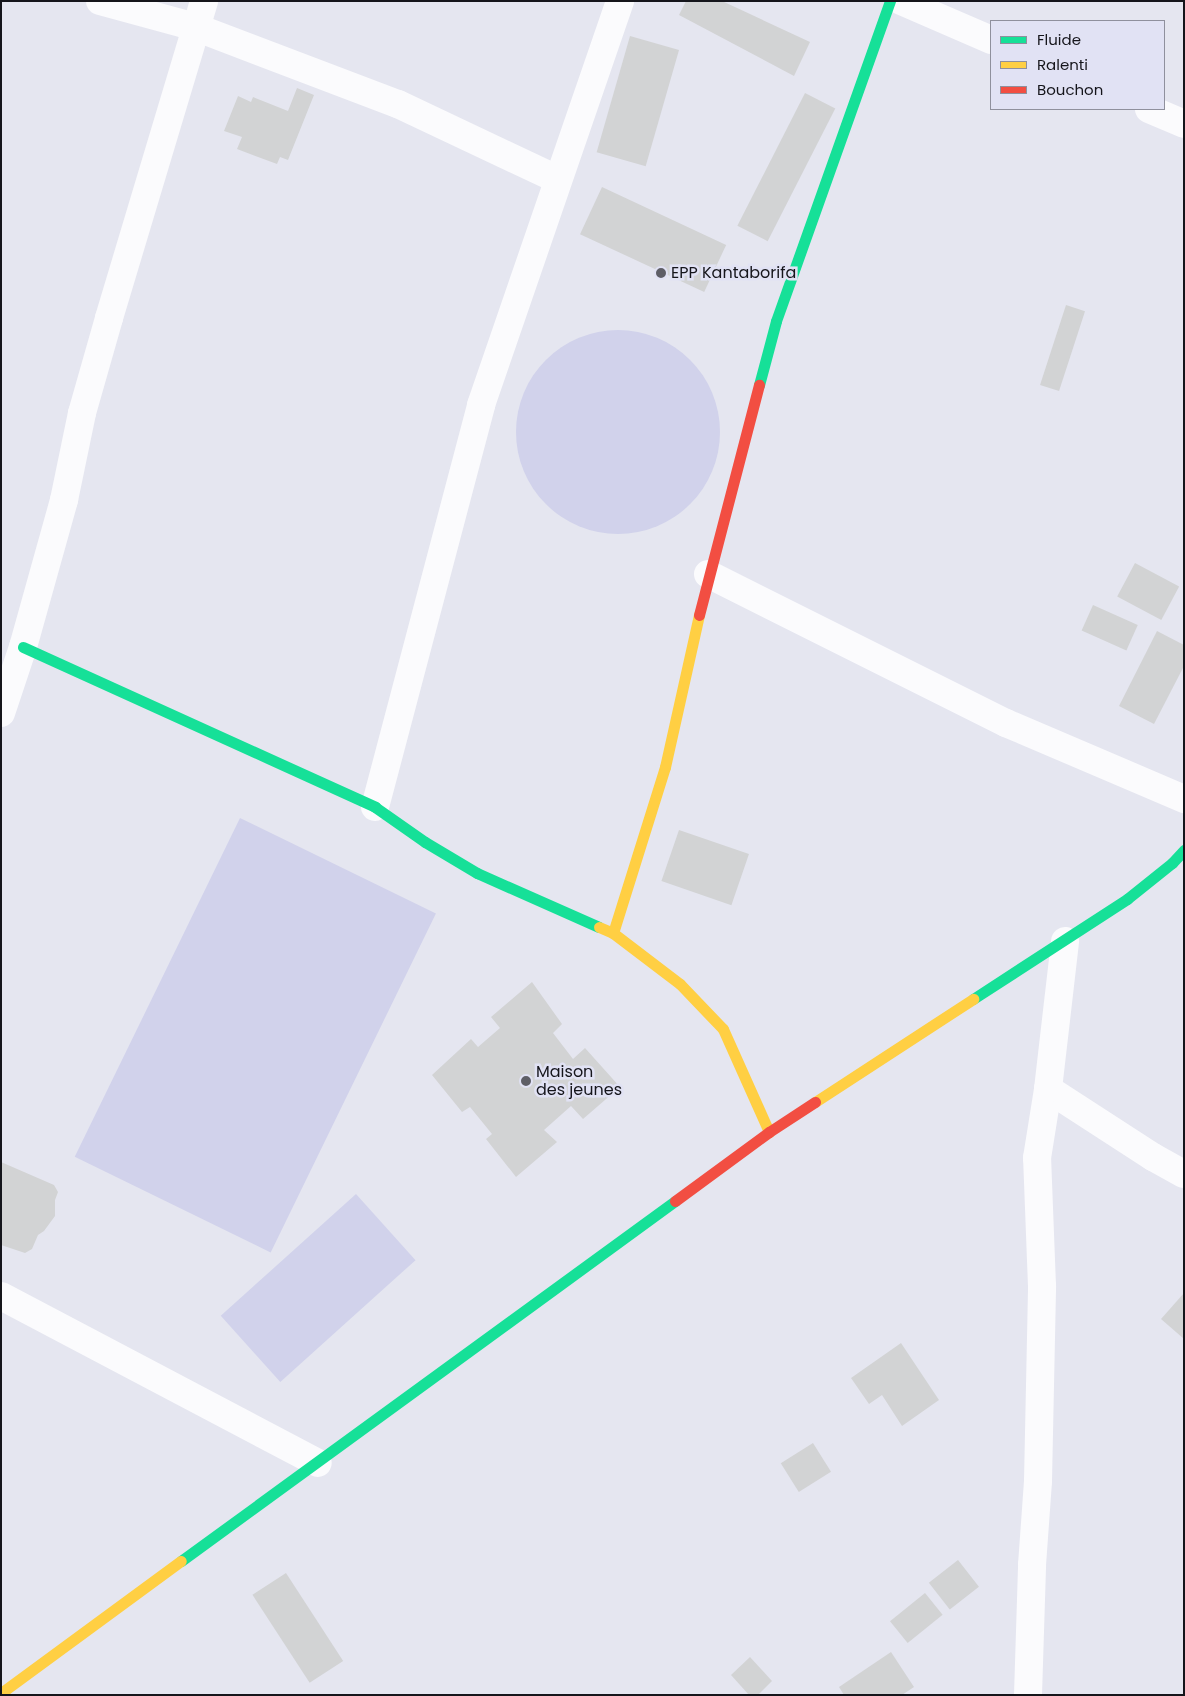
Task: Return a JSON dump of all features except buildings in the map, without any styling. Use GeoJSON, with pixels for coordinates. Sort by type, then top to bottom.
{"type":"FeatureCollection","features":[{"type":"Feature","properties":{"kind":"street"},"geometry":{"type":"LineString","coordinates":[[100,1],[195,27],[398,104],[557,179]]}},
{"type":"Feature","properties":{"kind":"street"},"geometry":{"type":"LineString","coordinates":[[1,713],[23,647],[64,500],[85,403],[204,1]]}},
{"type":"Feature","properties":{"kind":"street"},"geometry":{"type":"LineString","coordinates":[[375,807],[481,405],[557,179],[620,1]]}},
{"type":"Feature","properties":{"kind":"street"},"geometry":{"type":"LineString","coordinates":[[613,933],[665,767],[708,574],[776,320],[890,1]]}},
{"type":"Feature","properties":{"kind":"street"},"geometry":{"type":"LineString","coordinates":[[902,1],[990,40]]}},
{"type":"Feature","properties":{"kind":"street"},"geometry":{"type":"LineString","coordinates":[[1151,110],[1184,124]]}},
{"type":"Feature","properties":{"kind":"street"},"geometry":{"type":"LineString","coordinates":[[708,574],[1006,723],[1184,799]]}},
{"type":"Feature","properties":{"kind":"street"},"geometry":{"type":"LineString","coordinates":[[23,647],[375,807],[425,842],[477,873],[613,933],[680,984],[723,1029],[769,1132]]}},
{"type":"Feature","properties":{"kind":"street"},"geometry":{"type":"LineString","coordinates":[[1,1693],[769,1132],[1066,941],[1127,899],[1172,863],[1184,850]]}},
{"type":"Feature","properties":{"kind":"street"},"geometry":{"type":"LineString","coordinates":[[1028,1695],[1032,1565],[1038,1481],[1042,1286],[1037,1158],[1048,1089],[1066,941]]}},
{"type":"Feature","properties":{"kind":"street"},"geometry":{"type":"LineString","coordinates":[[1048,1089],[1153,1158],[1184,1174]]}},
{"type":"Feature","properties":{"kind":"street"},"geometry":{"type":"LineString","coordinates":[[1,1296],[318,1463]]}},
{"type":"Feature","properties":{"kind":"shaded area"},"geometry":{"type":"Polygon","coordinates":[[[608,330],[628,330],[657,337],[683,353],[697,367],[713,393],[720,422],[720,442],[713,471],[697,497],[683,511],[657,527],[648,530],[628,534],[608,534],[579,527],[553,511],[539,497],[523,471],[520,462],[516,442],[516,422],[523,393],[539,367],[553,353],[579,337],[588,334],[608,330]]]}},
{"type":"Feature","properties":{"kind":"shaded area"},"geometry":{"type":"Polygon","coordinates":[[[240,818],[436,914],[271,1252],[75,1157],[240,818]]]}},
{"type":"Feature","properties":{"kind":"shaded area"},"geometry":{"type":"Polygon","coordinates":[[[356,1194],[416,1260],[280,1382],[221,1316],[356,1194]]]}},
{"type":"Feature","properties":{"kind":"traffic: fast"},"geometry":{"type":"LineString","coordinates":[[759,385],[776,321],[890,1]]}},
{"type":"Feature","properties":{"kind":"traffic: fast"},"geometry":{"type":"LineString","coordinates":[[23,647],[375,807],[425,842],[477,873],[599,927]]}},
{"type":"Feature","properties":{"kind":"traffic: fast"},"geometry":{"type":"LineString","coordinates":[[973,999],[1127,899],[1172,863],[1184,850]]}},
{"type":"Feature","properties":{"kind":"traffic: fast"},"geometry":{"type":"LineString","coordinates":[[181,1561],[675,1201]]}},
{"type":"Feature","properties":{"kind":"traffic: slow"},"geometry":{"type":"LineString","coordinates":[[613,933],[665,767],[699,615]]}},
{"type":"Feature","properties":{"kind":"traffic: slow"},"geometry":{"type":"LineString","coordinates":[[599,927],[613,933],[680,984],[723,1029],[769,1132]]}},
{"type":"Feature","properties":{"kind":"traffic: slow"},"geometry":{"type":"LineString","coordinates":[[815,1102],[973,999]]}},
{"type":"Feature","properties":{"kind":"traffic: slow"},"geometry":{"type":"LineString","coordinates":[[1,1693],[181,1561]]}},
{"type":"Feature","properties":{"kind":"traffic: jam"},"geometry":{"type":"LineString","coordinates":[[699,615],[759,385]]}},
{"type":"Feature","properties":{"kind":"traffic: jam"},"geometry":{"type":"LineString","coordinates":[[675,1201],[769,1132],[815,1102]]}},
{"type":"Feature","properties":{"kind":"place","name":"EPP Kantaborifa"},"geometry":{"type":"Point","coordinates":[661,273]}},
{"type":"Feature","properties":{"kind":"place","name":"Maison des jeunes"},"geometry":{"type":"Point","coordinates":[526,1081]}}]}
